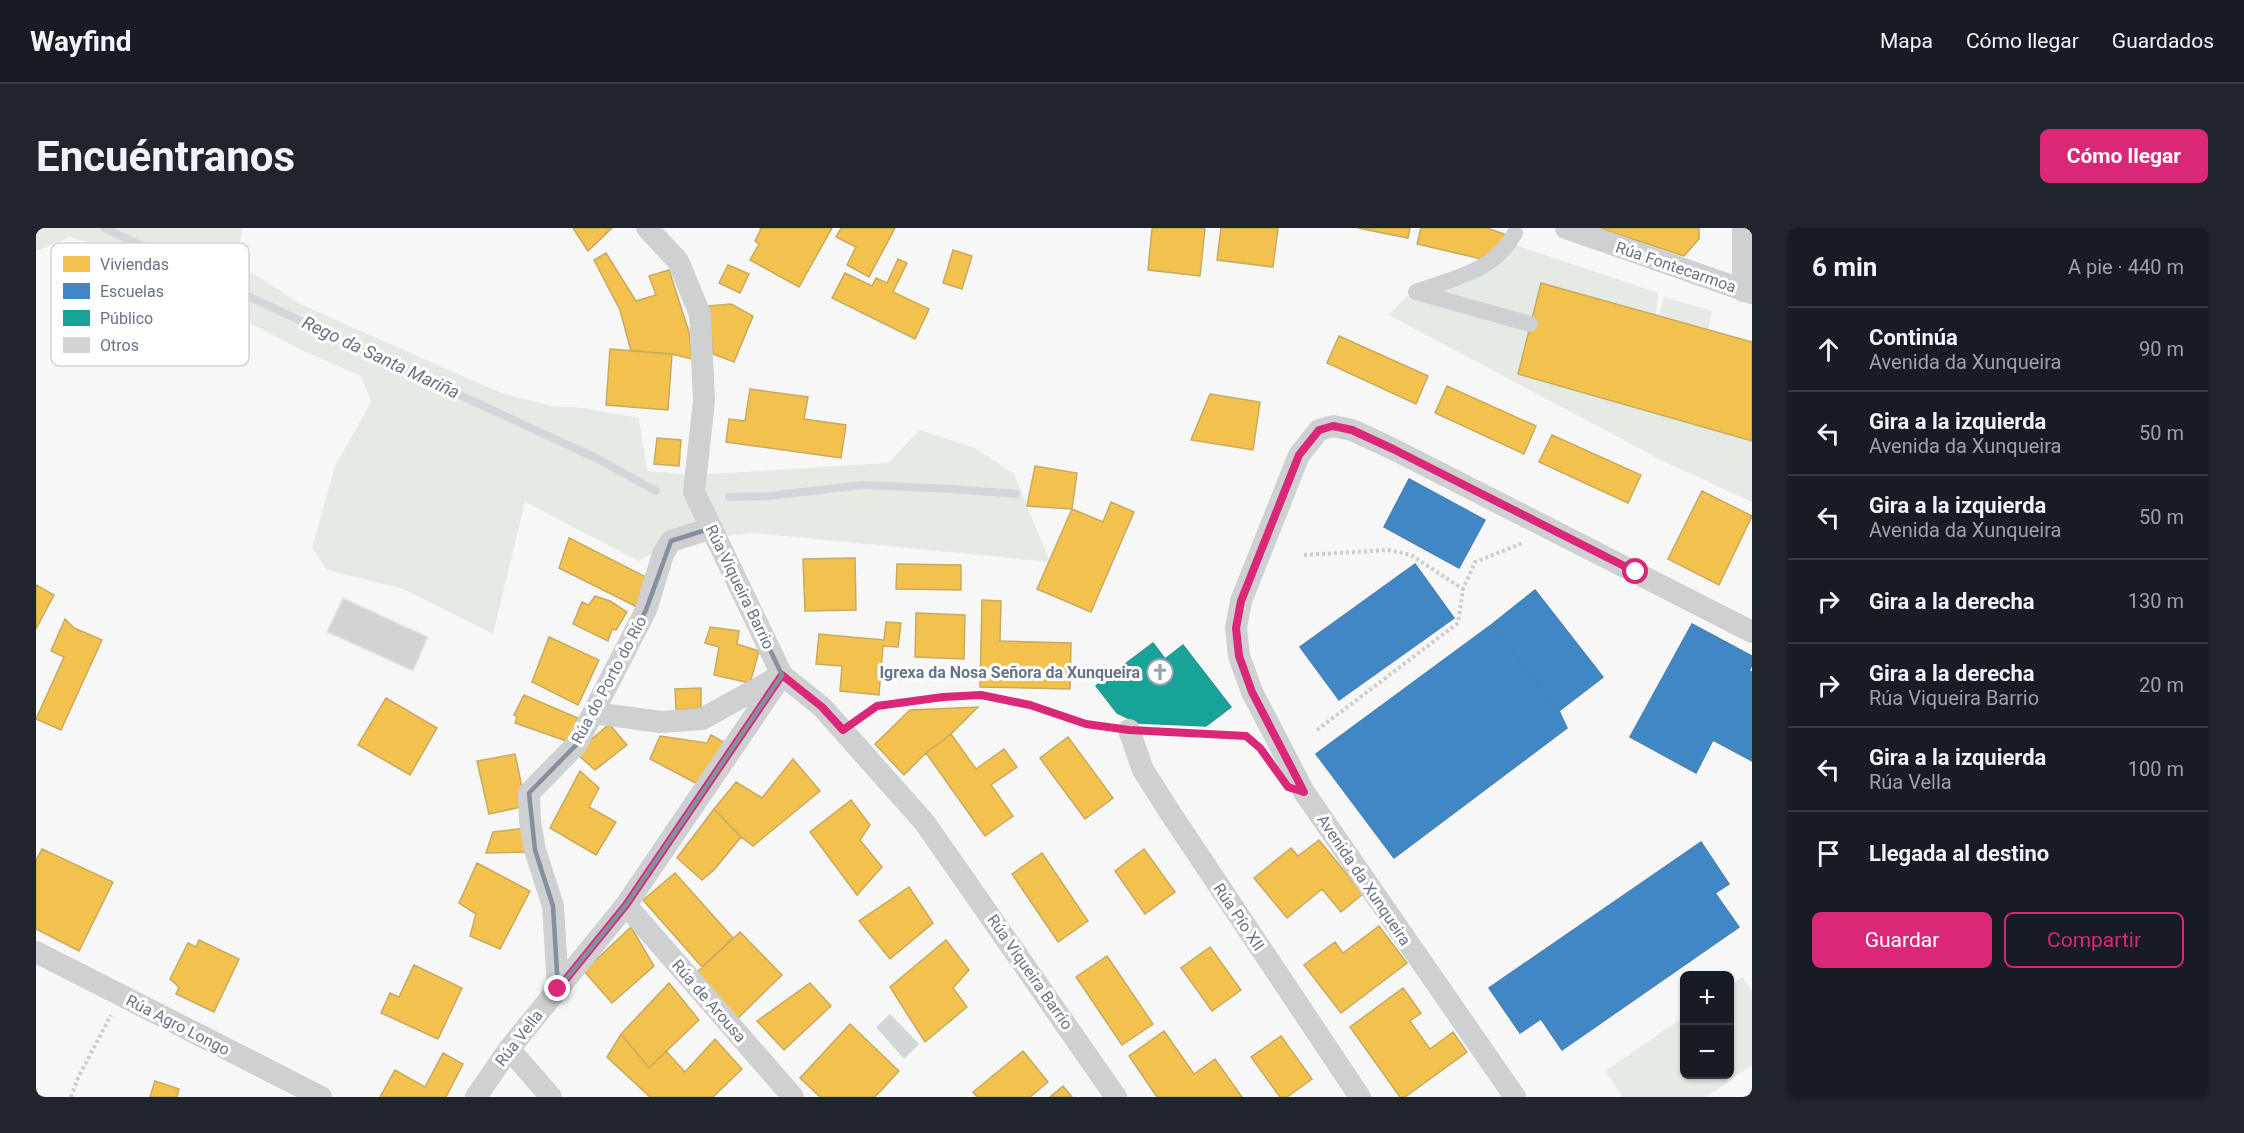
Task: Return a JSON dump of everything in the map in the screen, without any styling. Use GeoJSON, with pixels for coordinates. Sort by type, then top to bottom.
{"type":"FeatureCollection","features":[{"type":"Feature","properties":{"kind":"street","name":"Rúa Viqueira Barrio"},"geometry":{"type":"LineString","coordinates":[[647,228],[678,261],[700,314],[704,401],[694,492],[782,675],[822,707],[924,823],[1116,1097]]}},
{"type":"Feature","properties":{"kind":"street","name":"Rúa Fontecarmoa"},"geometry":{"type":"LineString","coordinates":[[1566,228],[1747,292]]}},
{"type":"Feature","properties":{"kind":"street"},"geometry":{"type":"LineString","coordinates":[[1743,228],[1747,292]]}},
{"type":"Feature","properties":{"kind":"street"},"geometry":{"type":"LineString","coordinates":[[1515,233],[1495,259],[1471,272],[1416,292],[1530,324]]}},
{"type":"Feature","properties":{"kind":"street","name":"Avenida da Xunqueira"},"geometry":{"type":"LineString","coordinates":[[1515,1097],[1304,792],[1252,692],[1239,656],[1236,628],[1241,601],[1299,455],[1319,430],[1333,426],[1352,430],[1752,632]]}},
{"type":"Feature","properties":{"kind":"street","name":"Rúa do Porto do Río"},"geometry":{"type":"LineString","coordinates":[[558,989],[554,906],[535,850],[530,821],[529,794],[577,744],[646,610],[663,554],[671,542],[712,528]]}},
{"type":"Feature","properties":{"kind":"street"},"geometry":{"type":"LineString","coordinates":[[594,713],[661,722],[702,718],[782,675]]}},
{"type":"Feature","properties":{"kind":"street","name":"Rúa Vella"},"geometry":{"type":"LineString","coordinates":[[476,1097],[509,1049],[626,905],[782,675]]}},
{"type":"Feature","properties":{"kind":"street","name":"Rúa Pío XII"},"geometry":{"type":"LineString","coordinates":[[1129,730],[1143,770],[1360,1097]]}},
{"type":"Feature","properties":{"kind":"street","name":"Rúa de Arousa"},"geometry":{"type":"LineString","coordinates":[[626,905],[793,1097]]}},
{"type":"Feature","properties":{"kind":"street","name":"Rúa Agro Longo"},"geometry":{"type":"LineString","coordinates":[[36,952],[321,1097]]}},
{"type":"Feature","properties":{"kind":"street"},"geometry":{"type":"LineString","coordinates":[[509,1049],[551,1097]]}},
{"type":"Feature","properties":{"kind":"path"},"geometry":{"type":"LineString","coordinates":[[1317,730],[1458,623],[1463,590],[1474,562],[1526,542]]}},
{"type":"Feature","properties":{"kind":"path"},"geometry":{"type":"LineString","coordinates":[[1304,555],[1388,550],[1411,555],[1463,590]]}},
{"type":"Feature","properties":{"kind":"path"},"geometry":{"type":"LineString","coordinates":[[843,730],[877,706],[943,697],[981,695],[1030,705],[1086,724],[1129,730],[1246,736],[1253,742]]}},
{"type":"Feature","properties":{"kind":"path"},"geometry":{"type":"LineString","coordinates":[[70,1097],[121,996]]}},
{"type":"Feature","properties":{"kind":"highlighted area"},"geometry":{"type":"Polygon","coordinates":[[[712,528],[782,675],[626,905],[558,989],[553,906],[535,850],[529,793],[577,744],[646,610],[671,541],[712,528]]]}},
{"type":"Feature","properties":{"kind":"shaded area"},"geometry":{"type":"Polygon","coordinates":[[[36,228],[242,228],[240,243],[90,243],[70,237],[36,251],[36,228]]]}},
{"type":"Feature","properties":{"kind":"shaded area"},"geometry":{"type":"Polygon","coordinates":[[[1515,245],[1658,293],[1656,315],[1541,283],[1532,319],[1430,290],[1515,245]]]}},
{"type":"Feature","properties":{"kind":"shaded area"},"geometry":{"type":"Polygon","coordinates":[[[249,271],[302,305],[501,393],[552,406],[584,408],[639,418],[647,471],[695,475],[888,463],[920,430],[975,448],[1014,474],[1050,562],[754,533],[671,541],[639,561],[525,502],[493,634],[403,589],[327,570],[312,548],[335,466],[371,402],[361,376],[301,350],[249,322],[249,271]]]}},
{"type":"Feature","properties":{"kind":"shaded area"},"geometry":{"type":"Polygon","coordinates":[[[1407,296],[1529,330],[1518,374],[1752,441],[1752,502],[1663,461],[1389,315],[1407,296]]]}},
{"type":"Feature","properties":{"kind":"shaded area"},"geometry":{"type":"Polygon","coordinates":[[[1664,297],[1712,311],[1708,329],[1659,316],[1664,297]]]}},
{"type":"Feature","properties":{"kind":"shaded area"},"geometry":{"type":"Polygon","coordinates":[[[1742,977],[1752,991],[1752,1065],[1734,1078],[1734,1025],[1734,983],[1742,977]]]}},
{"type":"Feature","properties":{"kind":"shaded area"},"geometry":{"type":"Polygon","coordinates":[[[890,1014],[919,1044],[904,1059],[876,1027],[890,1014]]]}},
{"type":"Feature","properties":{"kind":"shaded area"},"geometry":{"type":"Polygon","coordinates":[[[1680,1020],[1680,1079],[1732,1079],[1706,1097],[1623,1097],[1605,1071],[1680,1020]]]}},
{"type":"Feature","properties":{"kind":"building: Viviendas"},"geometry":{"type":"Polygon","coordinates":[[[573,228],[612,228],[588,251],[573,228]]]}},
{"type":"Feature","properties":{"kind":"building: Viviendas"},"geometry":{"type":"Polygon","coordinates":[[[760,228],[832,228],[799,287],[750,260],[759,244],[755,241],[760,228]]]}},
{"type":"Feature","properties":{"kind":"building: Viviendas"},"geometry":{"type":"Polygon","coordinates":[[[841,228],[895,228],[869,277],[847,265],[856,247],[836,237],[841,228]]]}},
{"type":"Feature","properties":{"kind":"building: Viviendas"},"geometry":{"type":"Polygon","coordinates":[[[1152,228],[1205,228],[1200,276],[1148,270],[1152,228]]]}},
{"type":"Feature","properties":{"kind":"building: Viviendas"},"geometry":{"type":"Polygon","coordinates":[[[1221,228],[1278,228],[1273,267],[1217,260],[1221,228]]]}},
{"type":"Feature","properties":{"kind":"building: Viviendas"},"geometry":{"type":"Polygon","coordinates":[[[1358,228],[1410,228],[1408,238],[1358,228]]]}},
{"type":"Feature","properties":{"kind":"building: Viviendas"},"geometry":{"type":"Polygon","coordinates":[[[1421,228],[1487,228],[1510,236],[1490,261],[1417,244],[1421,228]]]}},
{"type":"Feature","properties":{"kind":"building: Viviendas"},"geometry":{"type":"Polygon","coordinates":[[[1599,228],[1699,228],[1699,239],[1684,256],[1599,228]]]}},
{"type":"Feature","properties":{"kind":"building: Viviendas"},"geometry":{"type":"Polygon","coordinates":[[[953,250],[972,256],[962,289],[943,283],[953,250]]]}},
{"type":"Feature","properties":{"kind":"building: Viviendas"},"geometry":{"type":"Polygon","coordinates":[[[606,253],[636,301],[656,295],[649,276],[669,270],[689,332],[692,359],[672,354],[631,351],[620,310],[594,260],[606,253]]]}},
{"type":"Feature","properties":{"kind":"building: Viviendas"},"geometry":{"type":"Polygon","coordinates":[[[898,259],[907,263],[893,292],[929,309],[915,339],[832,298],[845,273],[872,286],[876,278],[887,283],[898,259]]]}},
{"type":"Feature","properties":{"kind":"building: Viviendas"},"geometry":{"type":"Polygon","coordinates":[[[728,265],[749,274],[740,293],[719,283],[728,265]]]}},
{"type":"Feature","properties":{"kind":"building: Viviendas"},"geometry":{"type":"Polygon","coordinates":[[[1541,283],[1752,342],[1752,441],[1518,374],[1541,283]]]}},
{"type":"Feature","properties":{"kind":"building: Viviendas"},"geometry":{"type":"Polygon","coordinates":[[[731,304],[753,316],[734,362],[713,354],[709,306],[731,304]]]}},
{"type":"Feature","properties":{"kind":"building: Viviendas"},"geometry":{"type":"Polygon","coordinates":[[[1339,336],[1428,376],[1416,404],[1327,363],[1339,336]]]}},
{"type":"Feature","properties":{"kind":"building: Viviendas"},"geometry":{"type":"Polygon","coordinates":[[[610,349],[672,354],[668,410],[606,405],[610,349]]]}},
{"type":"Feature","properties":{"kind":"building: Viviendas"},"geometry":{"type":"Polygon","coordinates":[[[1447,386],[1536,426],[1524,454],[1435,413],[1447,386]]]}},
{"type":"Feature","properties":{"kind":"building: Viviendas"},"geometry":{"type":"Polygon","coordinates":[[[750,389],[808,397],[804,419],[846,425],[841,458],[726,442],[729,419],[745,421],[750,389]]]}},
{"type":"Feature","properties":{"kind":"building: Viviendas"},"geometry":{"type":"Polygon","coordinates":[[[1210,394],[1260,402],[1253,450],[1191,440],[1210,394]]]}},
{"type":"Feature","properties":{"kind":"building: Viviendas"},"geometry":{"type":"Polygon","coordinates":[[[1552,435],[1641,475],[1628,503],[1539,462],[1552,435]]]}},
{"type":"Feature","properties":{"kind":"building: Viviendas"},"geometry":{"type":"Polygon","coordinates":[[[657,438],[681,440],[679,466],[654,464],[657,438]]]}},
{"type":"Feature","properties":{"kind":"building: Viviendas"},"geometry":{"type":"Polygon","coordinates":[[[1035,466],[1077,473],[1072,509],[1027,506],[1035,466]]]}},
{"type":"Feature","properties":{"kind":"building: Viviendas"},"geometry":{"type":"Polygon","coordinates":[[[1702,491],[1752,516],[1719,585],[1668,559],[1702,491]]]}},
{"type":"Feature","properties":{"kind":"building: Viviendas"},"geometry":{"type":"Polygon","coordinates":[[[1111,502],[1134,512],[1091,612],[1037,589],[1072,509],[1103,522],[1111,502]]]}},
{"type":"Feature","properties":{"kind":"building: Viviendas"},"geometry":{"type":"Polygon","coordinates":[[[569,538],[652,580],[641,609],[559,568],[569,538]]]}},
{"type":"Feature","properties":{"kind":"building: Viviendas"},"geometry":{"type":"Polygon","coordinates":[[[855,558],[856,610],[805,611],[803,559],[855,558]]]}},
{"type":"Feature","properties":{"kind":"building: Viviendas"},"geometry":{"type":"Polygon","coordinates":[[[897,564],[961,565],[961,590],[896,589],[897,564]]]}},
{"type":"Feature","properties":{"kind":"building: Viviendas"},"geometry":{"type":"Polygon","coordinates":[[[36,585],[54,595],[36,629],[36,585]]]}},
{"type":"Feature","properties":{"kind":"building: Viviendas"},"geometry":{"type":"Polygon","coordinates":[[[595,596],[610,601],[627,612],[616,630],[612,629],[608,641],[573,624],[582,602],[589,605],[595,596]]]}},
{"type":"Feature","properties":{"kind":"building: Viviendas"},"geometry":{"type":"Polygon","coordinates":[[[982,600],[1001,601],[1000,641],[1071,643],[1070,689],[980,687],[982,600]]]}},
{"type":"Feature","properties":{"kind":"building: Viviendas"},"geometry":{"type":"Polygon","coordinates":[[[916,613],[965,615],[964,659],[915,657],[916,613]]]}},
{"type":"Feature","properties":{"kind":"building: Viviendas"},"geometry":{"type":"Polygon","coordinates":[[[65,619],[74,628],[102,640],[61,730],[36,719],[64,657],[51,651],[65,619]]]}},
{"type":"Feature","properties":{"kind":"building: Viviendas"},"geometry":{"type":"Polygon","coordinates":[[[886,622],[901,623],[898,647],[883,646],[879,695],[840,691],[842,666],[816,664],[819,634],[884,640],[886,622]]]}},
{"type":"Feature","properties":{"kind":"building: Viviendas"},"geometry":{"type":"Polygon","coordinates":[[[710,627],[739,631],[737,644],[759,651],[750,683],[714,675],[719,647],[705,643],[710,627]]]}},
{"type":"Feature","properties":{"kind":"building: Viviendas"},"geometry":{"type":"Polygon","coordinates":[[[549,637],[599,660],[578,705],[532,682],[549,637]]]}},
{"type":"Feature","properties":{"kind":"building: Viviendas"},"geometry":{"type":"Polygon","coordinates":[[[701,688],[701,708],[676,710],[675,689],[701,688]]]}},
{"type":"Feature","properties":{"kind":"building: Viviendas"},"geometry":{"type":"Polygon","coordinates":[[[524,695],[582,720],[572,743],[515,723],[517,717],[514,715],[524,695]]]}},
{"type":"Feature","properties":{"kind":"building: Viviendas"},"geometry":{"type":"Polygon","coordinates":[[[386,698],[437,728],[410,775],[358,745],[386,698]]]}},
{"type":"Feature","properties":{"kind":"building: Viviendas"},"geometry":{"type":"Polygon","coordinates":[[[978,707],[904,775],[875,744],[910,710],[978,707]]]}},
{"type":"Feature","properties":{"kind":"building: Viviendas"},"geometry":{"type":"Polygon","coordinates":[[[609,724],[627,745],[595,770],[576,753],[609,724]]]}},
{"type":"Feature","properties":{"kind":"building: Viviendas"},"geometry":{"type":"Polygon","coordinates":[[[951,734],[976,769],[1004,749],[1017,767],[991,785],[1013,816],[985,836],[926,753],[951,734]]]}},
{"type":"Feature","properties":{"kind":"building: Viviendas"},"geometry":{"type":"Polygon","coordinates":[[[711,735],[727,744],[703,787],[650,759],[660,736],[707,743],[711,735]]]}},
{"type":"Feature","properties":{"kind":"building: Viviendas"},"geometry":{"type":"Polygon","coordinates":[[[1068,737],[1113,798],[1085,819],[1040,758],[1068,737]]]}},
{"type":"Feature","properties":{"kind":"building: Viviendas"},"geometry":{"type":"Polygon","coordinates":[[[515,754],[526,806],[489,814],[477,761],[515,754]]]}},
{"type":"Feature","properties":{"kind":"building: Viviendas"},"geometry":{"type":"Polygon","coordinates":[[[793,759],[820,791],[753,846],[714,809],[736,782],[762,798],[793,759]]]}},
{"type":"Feature","properties":{"kind":"building: Viviendas"},"geometry":{"type":"Polygon","coordinates":[[[580,771],[599,788],[589,807],[616,822],[596,855],[550,828],[580,771]]]}},
{"type":"Feature","properties":{"kind":"building: Viviendas"},"geometry":{"type":"Polygon","coordinates":[[[851,800],[870,825],[860,840],[882,867],[857,895],[810,832],[851,800]]]}},
{"type":"Feature","properties":{"kind":"building: Viviendas"},"geometry":{"type":"Polygon","coordinates":[[[714,809],[741,837],[714,870],[702,880],[677,858],[714,809]]]}},
{"type":"Feature","properties":{"kind":"building: Viviendas"},"geometry":{"type":"Polygon","coordinates":[[[527,828],[528,852],[486,853],[493,832],[527,828]]]}},
{"type":"Feature","properties":{"kind":"building: Viviendas"},"geometry":{"type":"Polygon","coordinates":[[[1319,840],[1363,894],[1341,912],[1322,889],[1287,918],[1254,878],[1291,848],[1298,856],[1319,840]]]}},
{"type":"Feature","properties":{"kind":"building: Viviendas"},"geometry":{"type":"Polygon","coordinates":[[[42,849],[113,882],[79,951],[36,929],[36,860],[42,849]]]}},
{"type":"Feature","properties":{"kind":"building: Viviendas"},"geometry":{"type":"Polygon","coordinates":[[[1144,849],[1175,892],[1145,914],[1115,871],[1144,849]]]}},
{"type":"Feature","properties":{"kind":"building: Viviendas"},"geometry":{"type":"Polygon","coordinates":[[[1042,853],[1088,921],[1058,942],[1012,874],[1042,853]]]}},
{"type":"Feature","properties":{"kind":"building: Viviendas"},"geometry":{"type":"Polygon","coordinates":[[[477,863],[530,891],[500,949],[470,936],[476,914],[459,903],[477,863]]]}},
{"type":"Feature","properties":{"kind":"building: Viviendas"},"geometry":{"type":"Polygon","coordinates":[[[675,873],[733,938],[702,967],[643,900],[675,873]]]}},
{"type":"Feature","properties":{"kind":"building: Viviendas"},"geometry":{"type":"Polygon","coordinates":[[[909,887],[933,923],[890,959],[859,921],[909,887]]]}},
{"type":"Feature","properties":{"kind":"building: Viviendas"},"geometry":{"type":"Polygon","coordinates":[[[1379,926],[1407,963],[1341,1013],[1304,965],[1335,942],[1343,953],[1379,926]]]}},
{"type":"Feature","properties":{"kind":"building: Viviendas"},"geometry":{"type":"Polygon","coordinates":[[[631,927],[654,966],[612,1003],[584,971],[631,927]]]}},
{"type":"Feature","properties":{"kind":"building: Viviendas"},"geometry":{"type":"Polygon","coordinates":[[[740,932],[782,975],[737,1019],[695,974],[740,932]]]}},
{"type":"Feature","properties":{"kind":"building: Viviendas"},"geometry":{"type":"Polygon","coordinates":[[[199,940],[239,959],[214,1012],[176,994],[179,987],[170,979],[188,943],[196,947],[199,940]]]}},
{"type":"Feature","properties":{"kind":"building: Viviendas"},"geometry":{"type":"Polygon","coordinates":[[[946,940],[969,970],[953,988],[967,1007],[925,1042],[890,987],[946,940]]]}},
{"type":"Feature","properties":{"kind":"building: Viviendas"},"geometry":{"type":"Polygon","coordinates":[[[1210,947],[1241,990],[1212,1011],[1181,968],[1210,947]]]}},
{"type":"Feature","properties":{"kind":"building: Viviendas"},"geometry":{"type":"Polygon","coordinates":[[[1107,956],[1153,1024],[1122,1045],[1076,977],[1107,956]]]}},
{"type":"Feature","properties":{"kind":"building: Viviendas"},"geometry":{"type":"Polygon","coordinates":[[[414,965],[462,988],[438,1039],[381,1013],[390,993],[399,997],[414,965]]]}},
{"type":"Feature","properties":{"kind":"building: Viviendas"},"geometry":{"type":"Polygon","coordinates":[[[669,983],[699,1020],[649,1068],[621,1034],[669,983]]]}},
{"type":"Feature","properties":{"kind":"building: Viviendas"},"geometry":{"type":"Polygon","coordinates":[[[810,983],[831,1006],[784,1050],[757,1021],[810,983]]]}},
{"type":"Feature","properties":{"kind":"building: Viviendas"},"geometry":{"type":"Polygon","coordinates":[[[1403,988],[1421,1013],[1410,1021],[1430,1049],[1453,1032],[1467,1052],[1405,1097],[1400,1097],[1350,1027],[1403,988]]]}},
{"type":"Feature","properties":{"kind":"building: Viviendas"},"geometry":{"type":"Polygon","coordinates":[[[850,1024],[899,1071],[875,1097],[820,1097],[800,1078],[850,1024]]]}},
{"type":"Feature","properties":{"kind":"building: Viviendas"},"geometry":{"type":"Polygon","coordinates":[[[1164,1031],[1194,1074],[1215,1059],[1242,1097],[1157,1097],[1129,1056],[1164,1031]]]}},
{"type":"Feature","properties":{"kind":"building: Viviendas"},"geometry":{"type":"Polygon","coordinates":[[[621,1034],[649,1068],[666,1051],[685,1072],[715,1039],[742,1069],[713,1097],[650,1097],[607,1057],[621,1034]]]}},
{"type":"Feature","properties":{"kind":"building: Viviendas"},"geometry":{"type":"Polygon","coordinates":[[[1281,1036],[1312,1079],[1287,1097],[1280,1097],[1251,1057],[1281,1036]]]}},
{"type":"Feature","properties":{"kind":"building: Viviendas"},"geometry":{"type":"Polygon","coordinates":[[[1023,1051],[1048,1082],[1030,1097],[977,1097],[973,1092],[1023,1051]]]}},
{"type":"Feature","properties":{"kind":"building: Viviendas"},"geometry":{"type":"Polygon","coordinates":[[[443,1053],[463,1064],[446,1097],[380,1097],[395,1070],[425,1087],[443,1053]]]}},
{"type":"Feature","properties":{"kind":"building: Viviendas"},"geometry":{"type":"Polygon","coordinates":[[[155,1081],[179,1089],[177,1097],[150,1097],[155,1081]]]}},
{"type":"Feature","properties":{"kind":"building: Viviendas"},"geometry":{"type":"Polygon","coordinates":[[[1063,1086],[1072,1097],[1050,1097],[1063,1086]]]}},
{"type":"Feature","properties":{"kind":"building: Escuelas"},"geometry":{"type":"Polygon","coordinates":[[[1409,479],[1485,520],[1459,568],[1384,527],[1409,479]]]}},
{"type":"Feature","properties":{"kind":"building: Escuelas"},"geometry":{"type":"Polygon","coordinates":[[[1415,564],[1454,618],[1339,700],[1300,647],[1415,564]]]}},
{"type":"Feature","properties":{"kind":"building: Escuelas"},"geometry":{"type":"Polygon","coordinates":[[[1535,590],[1603,677],[1559,711],[1491,625],[1535,590]]]}},
{"type":"Feature","properties":{"kind":"building: Escuelas"},"geometry":{"type":"Polygon","coordinates":[[[1692,624],[1752,656],[1749,671],[1752,672],[1752,761],[1713,740],[1696,773],[1630,737],[1692,624]]]}},
{"type":"Feature","properties":{"kind":"building: Escuelas"},"geometry":{"type":"Polygon","coordinates":[[[1491,625],[1559,711],[1567,728],[1394,858],[1316,754],[1491,625]]]}},
{"type":"Feature","properties":{"kind":"building: Escuelas"},"geometry":{"type":"Polygon","coordinates":[[[1701,842],[1729,884],[1715,893],[1739,927],[1562,1050],[1541,1019],[1520,1033],[1489,988],[1701,842]]]}},
{"type":"Feature","properties":{"kind":"building: Público","name":"Igrexa da Nosa Señora da Xunqueira"},"geometry":{"type":"Polygon","coordinates":[[[1153,643],[1165,659],[1183,645],[1231,707],[1206,726],[1138,723],[1117,713],[1096,686],[1153,643]]]}},
{"type":"Feature","properties":{"kind":"building: Otros"},"geometry":{"type":"Polygon","coordinates":[[[343,598],[428,637],[413,671],[327,632],[343,598]]]}},
{"type":"Feature","properties":{"kind":"waterway","name":"Rego da Santa Mariña"},"geometry":{"type":"LineString","coordinates":[[104,228],[136,243]]}},
{"type":"Feature","properties":{"kind":"waterway","name":"Rego da Santa Mariña"},"geometry":{"type":"LineString","coordinates":[[249,296],[596,458],[656,491]]}},
{"type":"Feature","properties":{"kind":"waterway","name":"Rego da Santa Mariña"},"geometry":{"type":"LineString","coordinates":[[729,497],[769,496],[862,485],[1016,494]]}},
{"type":"Feature","properties":{"kind":"place","name":"Igrexa da Nosa Señora da Xunqueira"},"geometry":{"type":"Point","coordinates":[1160,672]}},
{"type":"Feature","properties":{"kind":"route"},"geometry":{"type":"LineString","coordinates":[[558,989],[626,905],[782,675],[822,707],[843,730],[877,706],[943,697],[981,695],[1030,705],[1086,724],[1129,730],[1246,736],[1260,748],[1288,787],[1304,792],[1252,692],[1239,656],[1236,628],[1241,601],[1299,455],[1319,430],[1333,426],[1352,430],[1636,572]]}}]}
